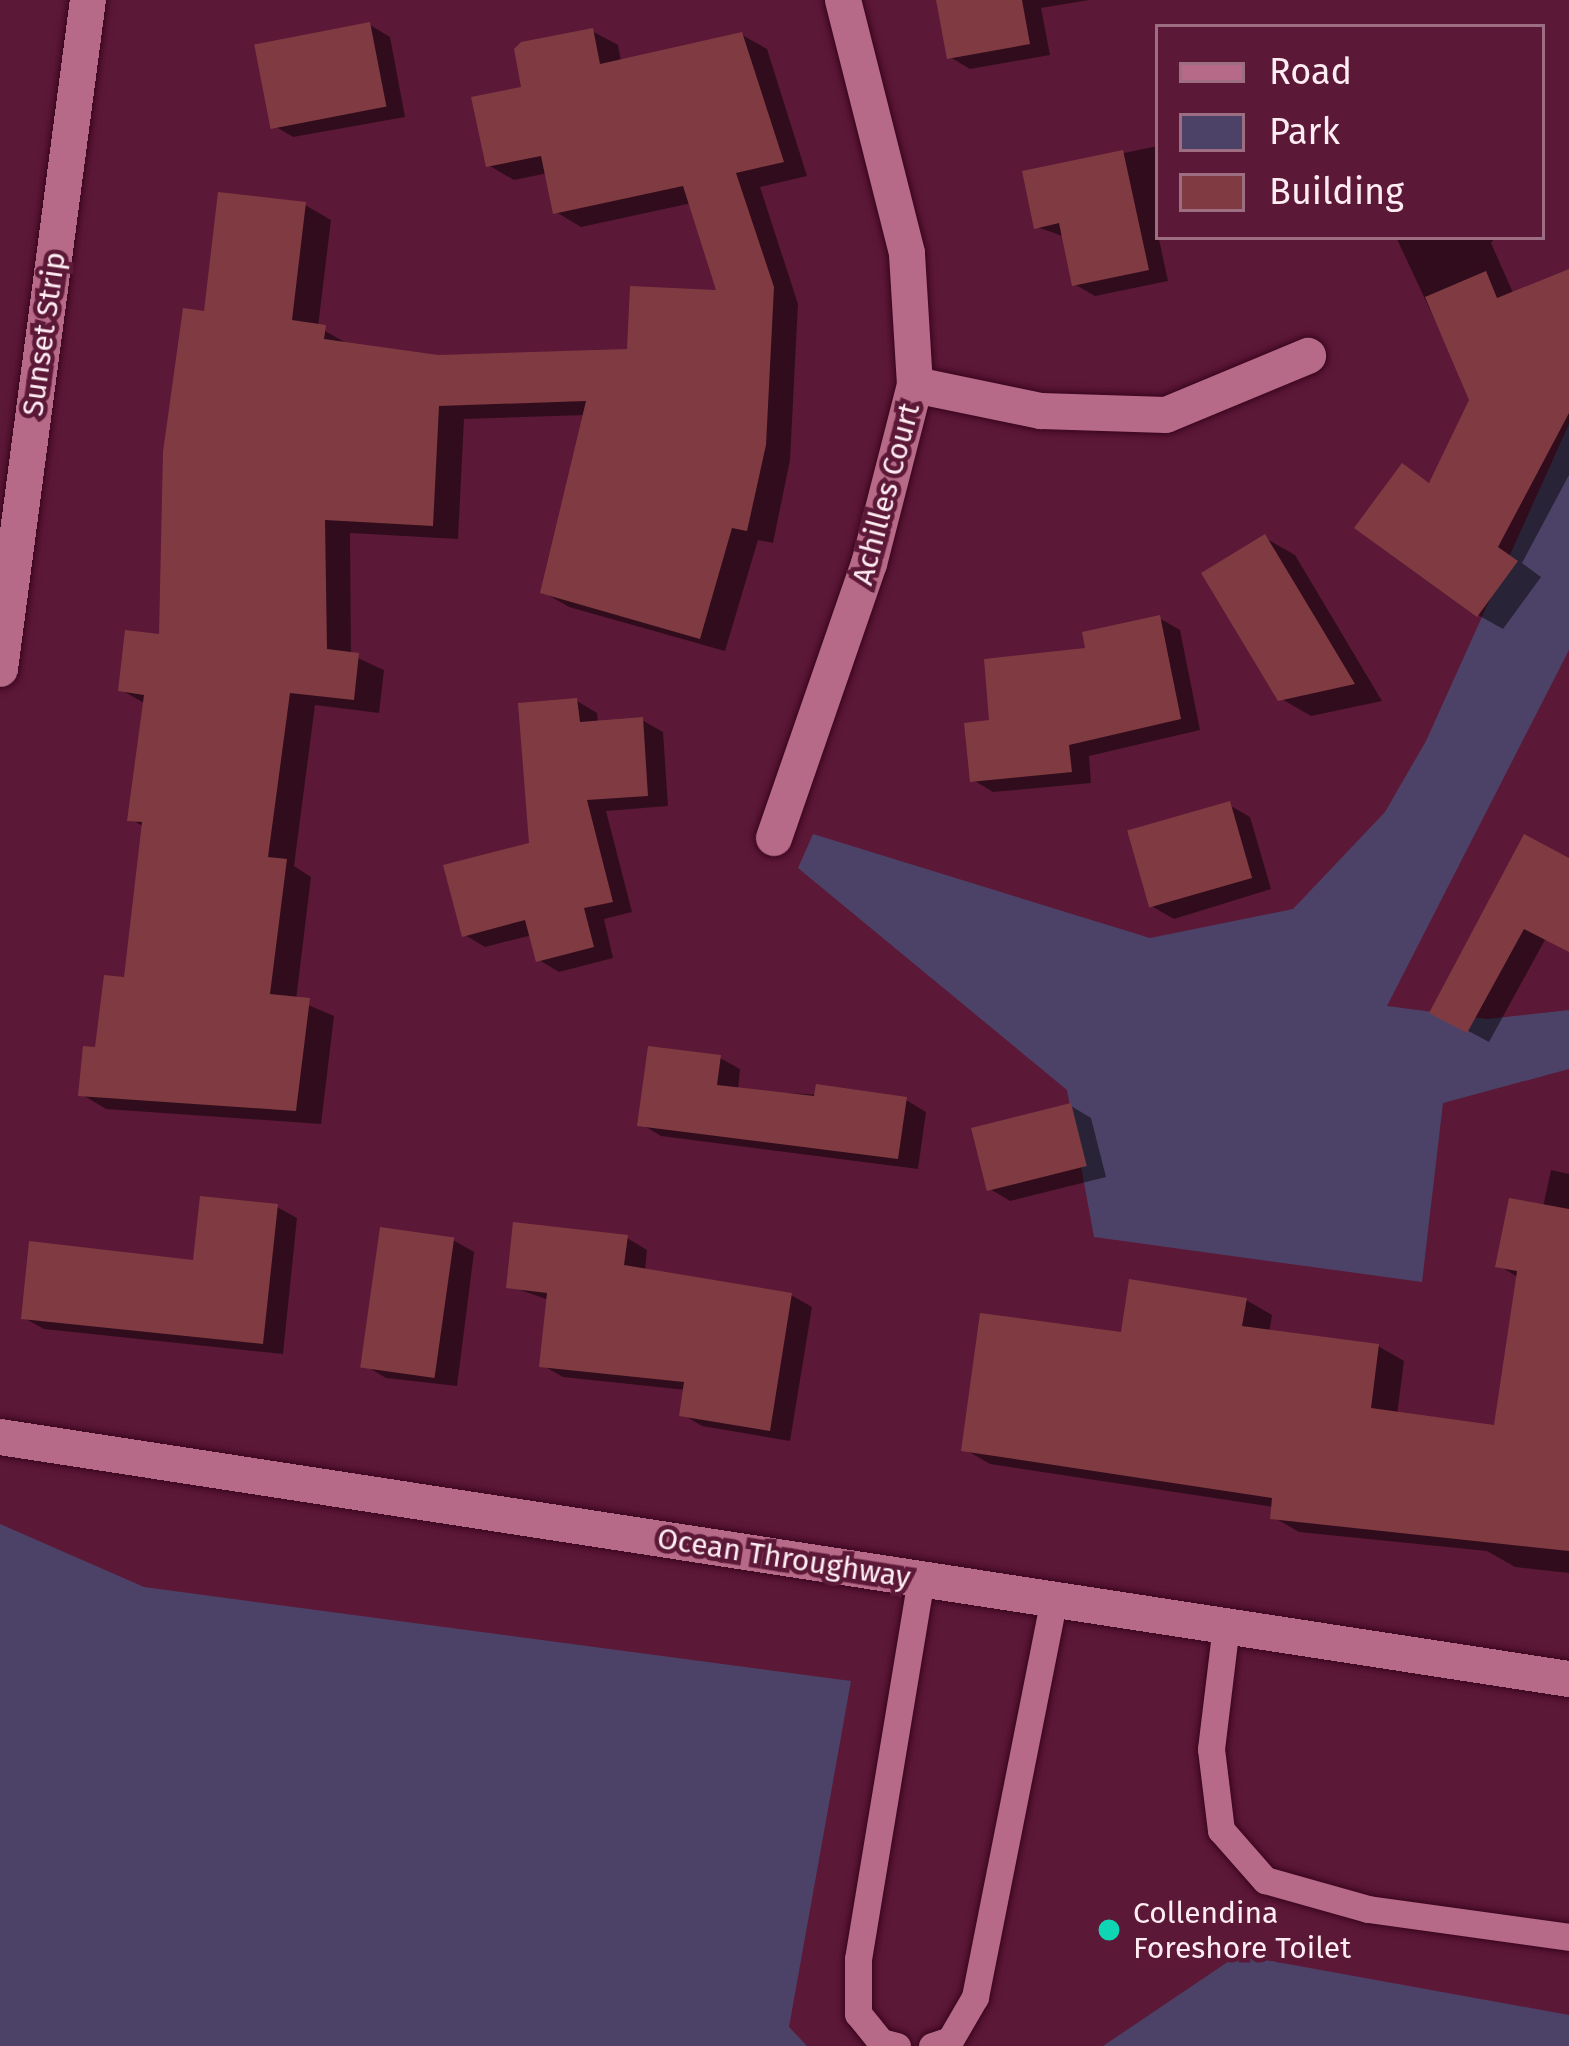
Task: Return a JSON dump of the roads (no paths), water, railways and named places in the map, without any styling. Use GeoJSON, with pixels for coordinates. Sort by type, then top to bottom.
{"type":"FeatureCollection","features":[{"type":"Feature","properties":{"kind":"street","name":"Sunset Strip"},"geometry":{"type":"LineString","coordinates":[[0,669],[88,0]]}},
{"type":"Feature","properties":{"kind":"street","name":"Achilles Court"},"geometry":{"type":"LineString","coordinates":[[774,838],[869,564],[915,385],[907,253],[843,0]]}},
{"type":"Feature","properties":{"kind":"street"},"geometry":{"type":"LineString","coordinates":[[915,385],[1041,411],[1166,415],[1308,356]]}},
{"type":"Feature","properties":{"kind":"street","name":"Ocean Throughway"},"geometry":{"type":"LineString","coordinates":[[0,1437],[1569,1679]]}},
{"type":"Feature","properties":{"kind":"lane"},"geometry":{"type":"LineString","coordinates":[[897,2046],[881,2042],[858,2014],[858,1959],[921,1579]]}},
{"type":"Feature","properties":{"kind":"lane"},"geometry":{"type":"LineString","coordinates":[[932,2046],[950,2040],[975,1997],[1054,1599]]}},
{"type":"Feature","properties":{"kind":"lane"},"geometry":{"type":"LineString","coordinates":[[1226,1625],[1211,1749],[1221,1830],[1265,1880],[1368,1909],[1569,1936]]}},
{"type":"Feature","properties":{"kind":"place","name":"Collendina Foreshore Toilet"},"geometry":{"type":"Point","coordinates":[1109,1930]}}]}
